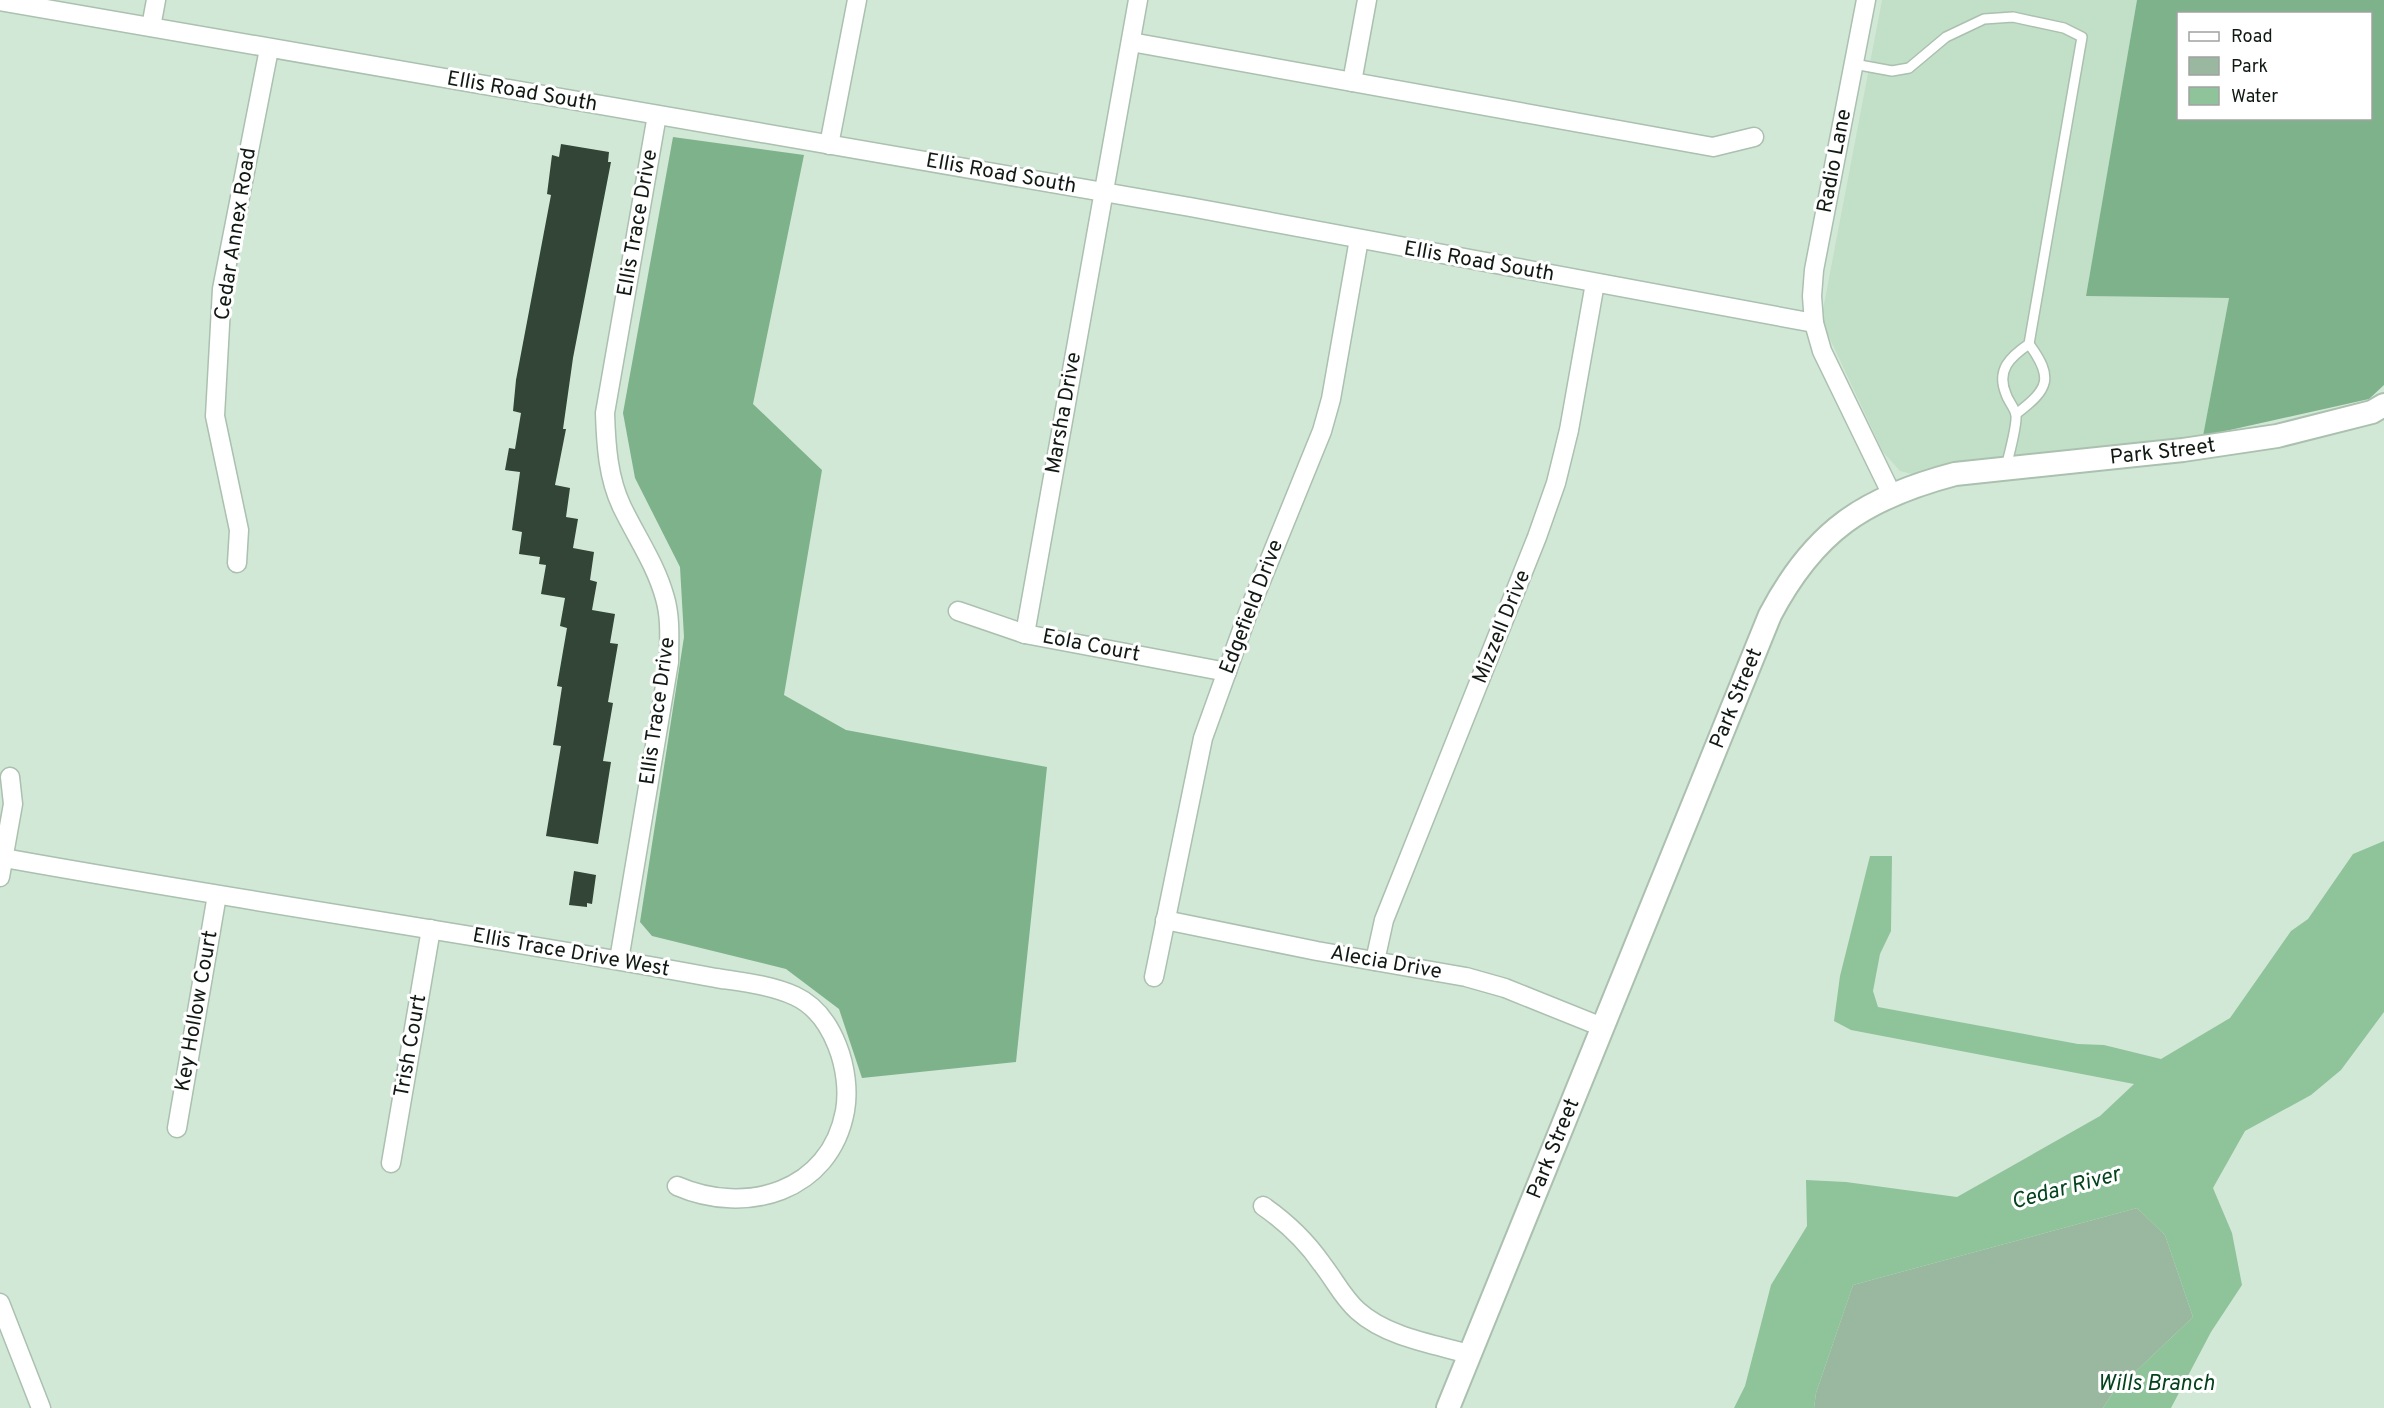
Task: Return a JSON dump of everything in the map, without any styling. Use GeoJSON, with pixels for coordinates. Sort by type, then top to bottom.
{"type":"FeatureCollection","features":[{"type":"Feature","properties":{"kind":"street"},"geometry":{"type":"LineString","coordinates":[[151,27],[156,0]]}},
{"type":"Feature","properties":{"kind":"street"},"geometry":{"type":"LineString","coordinates":[[829,145],[857,0]]}},
{"type":"Feature","properties":{"kind":"street","name":"Marsha Drive"},"geometry":{"type":"LineString","coordinates":[[1024,634],[1138,0]]}},
{"type":"Feature","properties":{"kind":"street"},"geometry":{"type":"LineString","coordinates":[[1352,82],[1367,0]]}},
{"type":"Feature","properties":{"kind":"street","name":"Radio Lane"},"geometry":{"type":"LineString","coordinates":[[1814,323],[1812,296],[1814,270],[1866,0]]}},
{"type":"Feature","properties":{"kind":"street","name":"Ellis Road South"},"geometry":{"type":"LineString","coordinates":[[0,1],[1103,192],[1814,323]]}},
{"type":"Feature","properties":{"kind":"street"},"geometry":{"type":"LineString","coordinates":[[1131,42],[1713,147],[1754,137]]}},
{"type":"Feature","properties":{"kind":"street","name":"Cedar Annex Road"},"geometry":{"type":"LineString","coordinates":[[237,563],[239,530],[215,416],[222,289],[270,49]]}},
{"type":"Feature","properties":{"kind":"street","name":"Ellis Trace Drive"},"geometry":{"type":"LineString","coordinates":[[619,960],[669,662],[669,629],[666,601],[658,576],[645,546],[622,506],[609,470],[605,413],[657,115]]}},
{"type":"Feature","properties":{"kind":"street","name":"Edgefield Drive"},"geometry":{"type":"LineString","coordinates":[[1154,977],[1203,738],[1248,613],[1322,431],[1330,399],[1359,239]]}},
{"type":"Feature","properties":{"kind":"street","name":"Mizzell Drive"},"geometry":{"type":"LineString","coordinates":[[1375,961],[1384,920],[1529,559],[1556,483],[1569,430],[1595,283]]}},
{"type":"Feature","properties":{"kind":"street"},"geometry":{"type":"LineString","coordinates":[[1814,323],[1822,351],[1892,495]]}},
{"type":"Feature","properties":{"kind":"street","name":"Park Street"},"geometry":{"type":"LineString","coordinates":[[1448,1408],[1734,699],[1785,585],[1804,559],[1824,538],[1853,515],[1920,483],[1955,474],[2006,467],[2183,450],[2277,436],[2372,412],[2384,405]]}},
{"type":"Feature","properties":{"kind":"street","name":"Eola Court"},"geometry":{"type":"LineString","coordinates":[[957,611],[1024,634],[1227,672]]}},
{"type":"Feature","properties":{"kind":"street"},"geometry":{"type":"LineString","coordinates":[[0,877],[13,804],[10,777]]}},
{"type":"Feature","properties":{"kind":"street","name":"Ellis Trace Drive West"},"geometry":{"type":"LineString","coordinates":[[4,858],[619,960],[761,986],[796,996],[820,1018],[830,1031],[845,1070],[847,1099],[839,1133],[830,1150],[819,1164],[798,1182],[755,1198],[728,1200],[695,1193],[677,1186]]}},
{"type":"Feature","properties":{"kind":"street","name":"Key Hollow Court"},"geometry":{"type":"LineString","coordinates":[[177,1128],[217,895]]}},
{"type":"Feature","properties":{"kind":"street","name":"Alecia Drive"},"geometry":{"type":"LineString","coordinates":[[1165,920],[1466,977],[1505,988],[1602,1027]]}},
{"type":"Feature","properties":{"kind":"street","name":"Trish Court"},"geometry":{"type":"LineString","coordinates":[[391,1163],[431,929]]}},
{"type":"Feature","properties":{"kind":"street"},"geometry":{"type":"LineString","coordinates":[[1263,1206],[1278,1216],[1306,1244],[1351,1304],[1371,1321],[1398,1334],[1469,1354]]}},
{"type":"Feature","properties":{"kind":"street"},"geometry":{"type":"LineString","coordinates":[[0,1303],[41,1408]]}},
{"type":"Feature","properties":{"kind":"lane"},"geometry":{"type":"LineString","coordinates":[[1854,64],[1892,71],[1909,68],[1946,37],[1984,19],[2013,17],[2064,28],[2082,38],[2029,344],[2042,362],[2046,375],[2042,390],[2016,414],[2006,467]]}},
{"type":"Feature","properties":{"kind":"lane"},"geometry":{"type":"LineString","coordinates":[[2016,414],[2001,380],[2003,368],[2014,354],[2029,344]]}},
{"type":"Feature","properties":{"kind":"shaded area"},"geometry":{"type":"Polygon","coordinates":[[[1882,0],[2137,0],[2086,296],[2229,298],[2203,436],[1912,474],[1900,471],[1883,452],[1821,320],[1882,0]]]}},
{"type":"Feature","properties":{"kind":"shaded area"},"geometry":{"type":"Polygon","coordinates":[[[2137,0],[2384,0],[2384,385],[2369,399],[2203,436],[2229,298],[2086,296],[2137,0]]]}},
{"type":"Feature","properties":{"kind":"shaded area"},"geometry":{"type":"Polygon","coordinates":[[[673,137],[804,155],[753,404],[822,470],[784,695],[846,730],[1047,767],[1016,1062],[862,1078],[839,1009],[786,969],[652,936],[640,922],[684,637],[680,567],[635,478],[623,413],[673,137]]]}},
{"type":"Feature","properties":{"kind":"green space"},"geometry":{"type":"Polygon","coordinates":[[[2137,1208],[2165,1235],[2193,1317],[2112,1394],[2103,1408],[1814,1408],[1816,1393],[1853,1285],[2137,1208]]]}},
{"type":"Feature","properties":{"kind":"water"},"geometry":{"type":"Polygon","coordinates":[[[2384,841],[2384,1012],[2341,1070],[2311,1095],[2245,1131],[2213,1188],[2232,1233],[2242,1285],[2211,1332],[2171,1408],[2103,1408],[2112,1394],[2193,1317],[2165,1235],[2137,1208],[1853,1285],[1816,1393],[1814,1408],[1734,1408],[1745,1386],[1771,1285],[1807,1226],[1806,1180],[1846,1182],[1957,1197],[2100,1116],[2134,1084],[1851,1030],[1834,1021],[1840,976],[1870,856],[1892,856],[1891,931],[1880,954],[1873,991],[1878,1007],[2078,1044],[2104,1045],[2161,1059],[2230,1018],[2291,931],[2308,919],[2353,854],[2384,841]]]}},
{"type":"Feature","properties":{"kind":"building"},"geometry":{"type":"Polygon","coordinates":[[[561,144],[609,152],[608,162],[611,162],[573,358],[563,429],[566,429],[555,485],[570,488],[566,517],[578,519],[573,548],[594,552],[590,580],[597,582],[592,610],[615,614],[610,643],[618,644],[608,702],[613,703],[603,761],[611,762],[598,844],[546,836],[561,746],[553,745],[562,687],[557,686],[567,628],[560,626],[565,598],[541,594],[546,565],[539,564],[540,557],[519,554],[522,532],[512,530],[520,472],[505,470],[509,448],[515,449],[521,413],[513,411],[516,380],[551,195],[547,194],[552,155],[559,157],[561,144]]]}},
{"type":"Feature","properties":{"kind":"building"},"geometry":{"type":"Polygon","coordinates":[[[574,871],[596,875],[592,904],[587,903],[587,907],[569,905],[574,871]]]}},
{"type":"Feature","properties":{"kind":"water label","name":"Cedar River"},"geometry":{"type":"Point","coordinates":[2066,1189]}},
{"type":"Feature","properties":{"kind":"water label","name":"Wills Branch"},"geometry":{"type":"Point","coordinates":[2156,1384]}}]}
